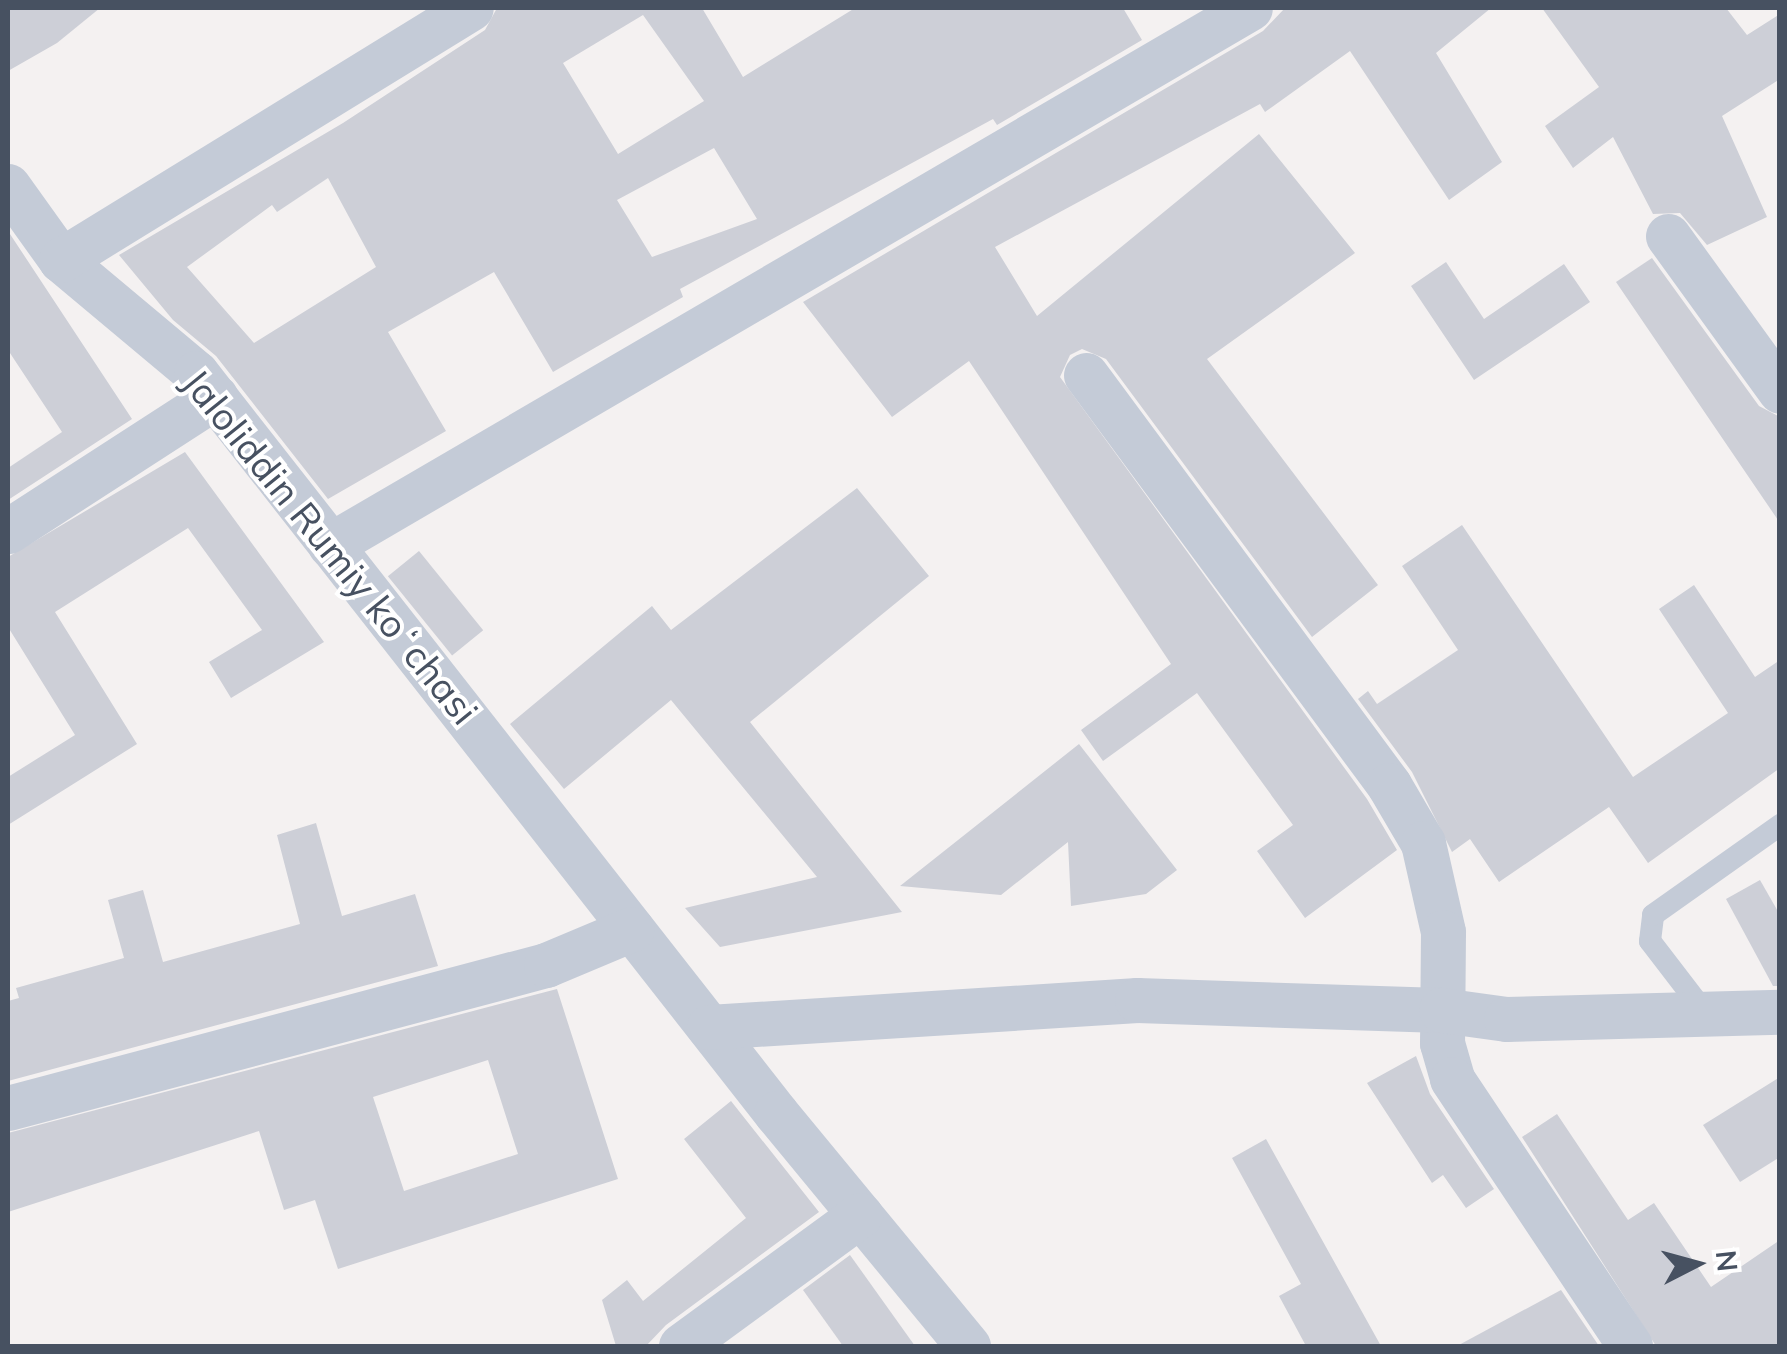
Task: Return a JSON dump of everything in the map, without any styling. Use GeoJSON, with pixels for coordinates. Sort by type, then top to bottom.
{"type":"FeatureCollection","features":[{"type":"Feature","properties":{"kind":"street"},"geometry":{"type":"LineString","coordinates":[[61,260],[471,8]]}},
{"type":"Feature","properties":{"kind":"street"},"geometry":{"type":"LineString","coordinates":[[330,545],[1250,8]]}},
{"type":"Feature","properties":{"kind":"street","name":"Jaloliddin Rumiy koʻchasi"},"geometry":{"type":"LineString","coordinates":[[8,186],[61,260],[196,373],[708,1027],[968,1346]]}},
{"type":"Feature","properties":{"kind":"street"},"geometry":{"type":"LineString","coordinates":[[1668,236],[1780,391]]}},
{"type":"Feature","properties":{"kind":"street"},"geometry":{"type":"LineString","coordinates":[[1086,375],[1389,785],[1423,843],[1443,932],[1441,1010],[1452,1079],[1630,1346]]}},
{"type":"Feature","properties":{"kind":"street"},"geometry":{"type":"LineString","coordinates":[[8,531],[215,397]]}},
{"type":"Feature","properties":{"kind":"street"},"geometry":{"type":"LineString","coordinates":[[8,1108],[546,965],[632,929]]}},
{"type":"Feature","properties":{"kind":"street"},"geometry":{"type":"LineString","coordinates":[[708,1027],[1137,1000],[1441,1010],[1506,1019],[1780,1012]]}},
{"type":"Feature","properties":{"kind":"street"},"geometry":{"type":"LineString","coordinates":[[681,1346],[860,1214]]}},
{"type":"Feature","properties":{"kind":"lane"},"geometry":{"type":"LineString","coordinates":[[1706,1014],[1650,941],[1653,916],[1780,825]]}},
{"type":"Feature","properties":{"kind":"building"},"geometry":{"type":"Polygon","coordinates":[[[8,8],[100,8],[57,43],[8,71],[8,8]]]}},
{"type":"Feature","properties":{"kind":"building"},"geometry":{"type":"Polygon","coordinates":[[[497,8],[702,8],[743,77],[855,8],[1123,8],[1142,40],[997,125],[993,119],[680,289],[683,297],[553,372],[494,272],[388,332],[446,431],[328,499],[216,356],[173,320],[119,255],[343,123],[485,30],[497,8]],[[643,15],[563,63],[618,154],[704,101],[643,15]],[[714,148],[617,200],[652,257],[757,219],[714,148]],[[328,178],[277,212],[272,205],[187,267],[254,343],[376,267],[328,178]]]}},
{"type":"Feature","properties":{"kind":"building"},"geometry":{"type":"Polygon","coordinates":[[[1285,8],[1491,8],[1436,53],[1502,162],[1449,200],[1350,51],[1265,112],[1260,104],[995,247],[1037,316],[1259,134],[1355,253],[1207,359],[1378,585],[1312,637],[1106,359],[1082,349],[1070,355],[1060,377],[1367,799],[1397,850],[1305,918],[1257,851],[1293,825],[1197,693],[1103,761],[1081,730],[1171,664],[969,361],[892,417],[803,302],[1263,31],[1285,8]]]}},
{"type":"Feature","properties":{"kind":"building"},"geometry":{"type":"Polygon","coordinates":[[[1542,8],[1726,8],[1747,35],[1780,14],[1780,79],[1722,116],[1767,217],[1707,245],[1680,213],[1653,214],[1613,137],[1573,168],[1545,126],[1599,87],[1542,8]]]}},
{"type":"Feature","properties":{"kind":"building"},"geometry":{"type":"Polygon","coordinates":[[[8,231],[132,419],[8,500],[8,468],[62,432],[8,350],[8,231]]]}},
{"type":"Feature","properties":{"kind":"building"},"geometry":{"type":"Polygon","coordinates":[[[1652,258],[1759,406],[1780,417],[1780,523],[1616,282],[1652,258]]]}},
{"type":"Feature","properties":{"kind":"building"},"geometry":{"type":"Polygon","coordinates":[[[1446,262],[1484,319],[1564,264],[1590,302],[1474,380],[1411,286],[1446,262]]]}},
{"type":"Feature","properties":{"kind":"building"},"geometry":{"type":"Polygon","coordinates":[[[185,452],[324,642],[231,698],[209,662],[262,630],[188,528],[55,612],[137,744],[8,825],[8,777],[75,735],[8,627],[8,557],[185,452]]]}},
{"type":"Feature","properties":{"kind":"building"},"geometry":{"type":"Polygon","coordinates":[[[857,488],[929,576],[750,722],[902,912],[720,947],[685,908],[817,877],[671,700],[564,789],[510,724],[652,606],[671,630],[857,488]]]}},
{"type":"Feature","properties":{"kind":"building"},"geometry":{"type":"Polygon","coordinates":[[[1462,525],[1633,777],[1728,713],[1659,609],[1694,585],[1755,677],[1780,660],[1780,768],[1648,863],[1609,807],[1499,882],[1470,839],[1452,852],[1412,772],[1358,699],[1368,691],[1377,704],[1458,650],[1402,566],[1462,525]]]}},
{"type":"Feature","properties":{"kind":"building"},"geometry":{"type":"Polygon","coordinates":[[[419,551],[483,630],[452,655],[388,576],[419,551]]]}},
{"type":"Feature","properties":{"kind":"building"},"geometry":{"type":"Polygon","coordinates":[[[1079,744],[1177,870],[1146,894],[1071,906],[1068,842],[1001,895],[900,886],[1079,744]]]}},
{"type":"Feature","properties":{"kind":"building"},"geometry":{"type":"Polygon","coordinates":[[[316,823],[342,916],[415,894],[438,966],[8,1081],[8,1001],[19,998],[16,988],[124,958],[108,900],[143,890],[163,962],[300,924],[277,835],[316,823]]]}},
{"type":"Feature","properties":{"kind":"building"},"geometry":{"type":"Polygon","coordinates":[[[1760,880],[1780,915],[1780,986],[1773,986],[1726,899],[1760,880]]]}},
{"type":"Feature","properties":{"kind":"building"},"geometry":{"type":"Polygon","coordinates":[[[557,989],[618,1179],[338,1269],[315,1200],[284,1210],[259,1131],[8,1212],[8,1133],[557,989]],[[488,1060],[373,1097],[404,1191],[518,1154],[488,1060]]]}},
{"type":"Feature","properties":{"kind":"building"},"geometry":{"type":"Polygon","coordinates":[[[1416,1056],[1430,1094],[1494,1189],[1466,1208],[1443,1175],[1432,1183],[1367,1083],[1416,1056]]]}},
{"type":"Feature","properties":{"kind":"building"},"geometry":{"type":"Polygon","coordinates":[[[1780,1077],[1780,1157],[1740,1182],[1703,1125],[1780,1077]]]}},
{"type":"Feature","properties":{"kind":"building"},"geometry":{"type":"Polygon","coordinates":[[[731,1101],[819,1212],[666,1325],[646,1346],[616,1346],[602,1300],[627,1280],[643,1301],[746,1218],[684,1139],[731,1101]]]}},
{"type":"Feature","properties":{"kind":"building"},"geometry":{"type":"Polygon","coordinates":[[[1557,1114],[1628,1220],[1654,1203],[1711,1287],[1780,1240],[1780,1346],[1656,1346],[1522,1137],[1557,1114]]]}},
{"type":"Feature","properties":{"kind":"building"},"geometry":{"type":"Polygon","coordinates":[[[1266,1139],[1381,1346],[1306,1346],[1279,1296],[1301,1284],[1232,1158],[1266,1139]]]}},
{"type":"Feature","properties":{"kind":"building"},"geometry":{"type":"Polygon","coordinates":[[[850,1255],[915,1346],[843,1346],[803,1290],[850,1255]]]}},
{"type":"Feature","properties":{"kind":"building"},"geometry":{"type":"Polygon","coordinates":[[[1561,1290],[1599,1346],[1457,1346],[1561,1290]]]}}]}
